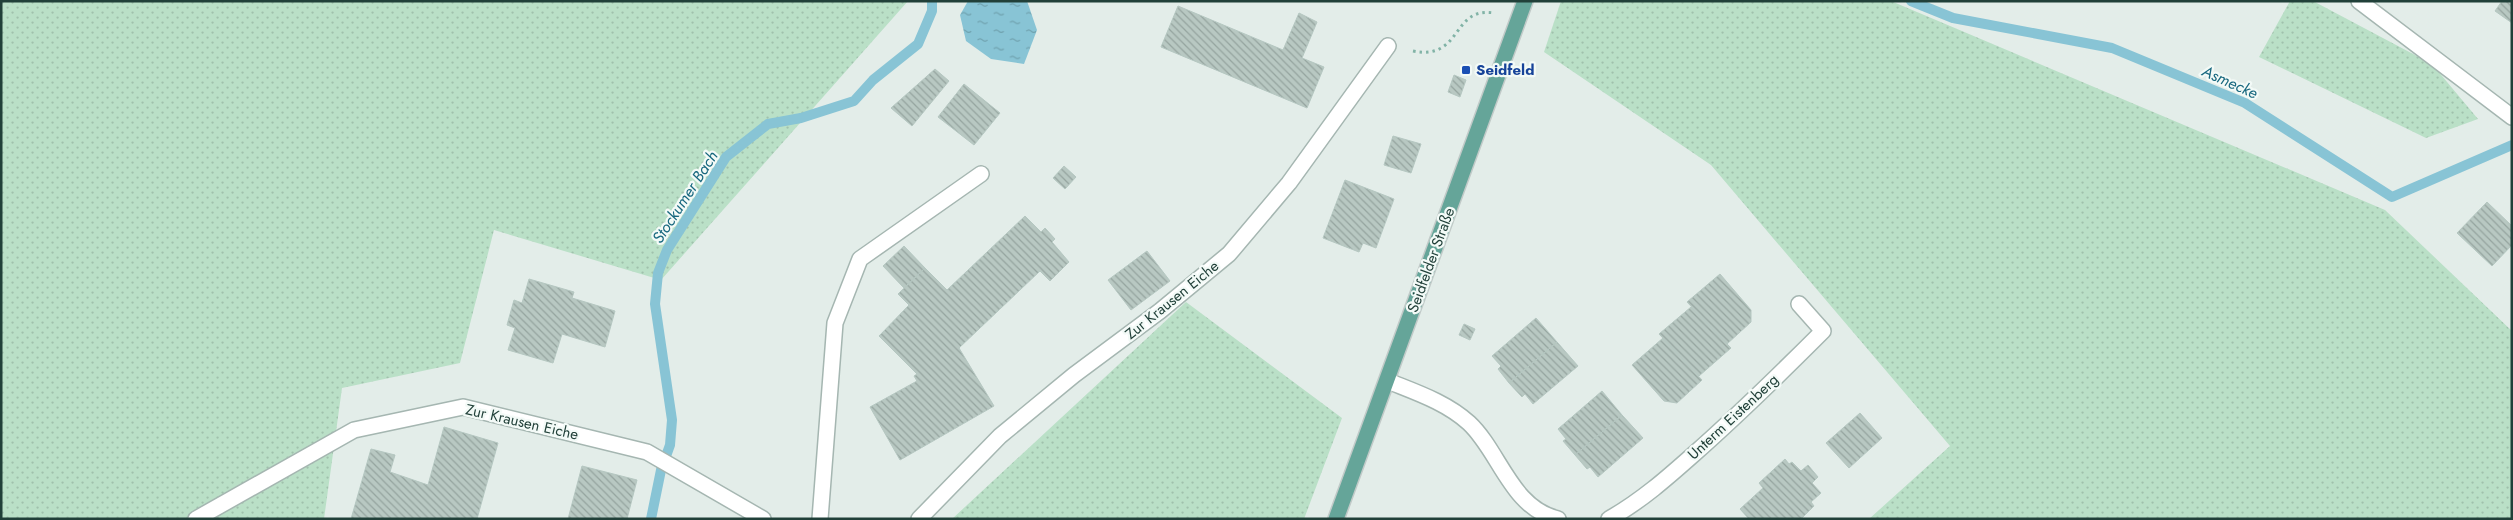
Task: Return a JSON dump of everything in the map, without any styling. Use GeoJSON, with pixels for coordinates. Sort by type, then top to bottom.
{"type":"FeatureCollection","features":[{"type":"Feature","properties":{"kind":"main road","name":"Seidfelder Straße"},"geometry":{"type":"LineString","coordinates":[[1336,519],[1388,381],[1525,1]]}},
{"type":"Feature","properties":{"kind":"street"},"geometry":{"type":"LineString","coordinates":[[2359,1],[2512,117]]}},
{"type":"Feature","properties":{"kind":"street","name":"Zur Krausen Eiche"},"geometry":{"type":"LineString","coordinates":[[919,519],[1000,436],[1074,375],[1160,311],[1228,254],[1289,184],[1388,46]]}},
{"type":"Feature","properties":{"kind":"street"},"geometry":{"type":"LineString","coordinates":[[820,519],[835,323],[860,259],[981,174]]}},
{"type":"Feature","properties":{"kind":"street","name":"Unterm Eistenberg"},"geometry":{"type":"LineString","coordinates":[[1609,519],[1633,506],[1686,461],[1733,419],[1823,331],[1799,304]]}},
{"type":"Feature","properties":{"kind":"street"},"geometry":{"type":"LineString","coordinates":[[1388,381],[1456,412],[1471,425],[1511,483],[1532,507],[1558,519]]}},
{"type":"Feature","properties":{"kind":"street","name":"Zur Krausen Eiche"},"geometry":{"type":"LineString","coordinates":[[196,519],[354,430],[463,407],[647,452],[763,519]]}},
{"type":"Feature","properties":{"kind":"path"},"geometry":{"type":"LineString","coordinates":[[1388,46],[1427,54],[1446,47],[1467,18],[1483,11],[1520,17]]}},
{"type":"Feature","properties":{"kind":"green space"},"geometry":{"type":"Polygon","coordinates":[[[1,1],[908,1],[661,280],[494,230],[460,363],[342,388],[324,519],[1,519],[1,1]]]}},
{"type":"Feature","properties":{"kind":"green space"},"geometry":{"type":"Polygon","coordinates":[[[1561,1],[1891,1],[2385,210],[2512,331],[2512,519],[1869,519],[1950,446],[1711,165],[1544,52],[1561,1]]]}},
{"type":"Feature","properties":{"kind":"green space"},"geometry":{"type":"Polygon","coordinates":[[[2290,1],[2313,1],[2432,64],[2478,119],[2426,138],[2259,57],[2290,1]]]}},
{"type":"Feature","properties":{"kind":"green space"},"geometry":{"type":"Polygon","coordinates":[[[1186,302],[1342,418],[1304,519],[952,519],[1186,302]]]}},
{"type":"Feature","properties":{"kind":"water"},"geometry":{"type":"Polygon","coordinates":[[[968,1],[1027,1],[1037,30],[1024,64],[991,59],[966,41],[960,15],[968,1]]]}},
{"type":"Feature","properties":{"kind":"building"},"geometry":{"type":"Polygon","coordinates":[[[2502,1],[2512,1],[2512,23],[2495,11],[2502,1]]]}},
{"type":"Feature","properties":{"kind":"building"},"geometry":{"type":"Polygon","coordinates":[[[1178,6],[1283,50],[1299,13],[1317,22],[1302,58],[1324,67],[1307,108],[1161,47],[1178,6]]]}},
{"type":"Feature","properties":{"kind":"building"},"geometry":{"type":"Polygon","coordinates":[[[935,69],[949,81],[912,126],[891,108],[935,69]]]}},
{"type":"Feature","properties":{"kind":"building"},"geometry":{"type":"Polygon","coordinates":[[[1454,75],[1466,80],[1460,97],[1448,92],[1454,75]]]}},
{"type":"Feature","properties":{"kind":"building"},"geometry":{"type":"Polygon","coordinates":[[[964,84],[1000,113],[974,145],[938,117],[964,84]]]}},
{"type":"Feature","properties":{"kind":"building"},"geometry":{"type":"Polygon","coordinates":[[[1393,136],[1421,144],[1411,173],[1384,165],[1393,136]]]}},
{"type":"Feature","properties":{"kind":"building"},"geometry":{"type":"Polygon","coordinates":[[[1064,166],[1076,177],[1065,189],[1053,178],[1064,166]]]}},
{"type":"Feature","properties":{"kind":"building"},"geometry":{"type":"Polygon","coordinates":[[[1345,180],[1394,199],[1376,248],[1363,243],[1359,252],[1323,238],[1345,180]]]}},
{"type":"Feature","properties":{"kind":"building"},"geometry":{"type":"Polygon","coordinates":[[[2487,202],[2512,226],[2512,245],[2492,266],[2457,233],[2487,202]]]}},
{"type":"Feature","properties":{"kind":"building"},"geometry":{"type":"Polygon","coordinates":[[[1025,216],[1041,232],[1045,228],[1055,239],[1052,242],[1069,262],[1050,281],[1040,271],[959,348],[994,406],[900,460],[870,407],[917,381],[914,376],[917,374],[879,336],[909,305],[898,294],[925,268],[947,290],[1025,216]]]}},
{"type":"Feature","properties":{"kind":"building"},"geometry":{"type":"Polygon","coordinates":[[[904,246],[925,268],[904,288],[883,266],[904,246]]]}},
{"type":"Feature","properties":{"kind":"building"},"geometry":{"type":"Polygon","coordinates":[[[1147,251],[1170,281],[1131,310],[1108,280],[1147,251]]]}},
{"type":"Feature","properties":{"kind":"building"},"geometry":{"type":"Polygon","coordinates":[[[1720,274],[1751,310],[1751,322],[1727,344],[1687,302],[1720,274]]]}},
{"type":"Feature","properties":{"kind":"building"},"geometry":{"type":"Polygon","coordinates":[[[529,279],[574,292],[572,298],[615,311],[605,347],[562,334],[553,363],[508,350],[515,328],[507,325],[514,300],[522,303],[529,279]]]}},
{"type":"Feature","properties":{"kind":"building"},"geometry":{"type":"Polygon","coordinates":[[[1691,307],[1731,348],[1699,376],[1659,334],[1691,307]]]}},
{"type":"Feature","properties":{"kind":"building"},"geometry":{"type":"Polygon","coordinates":[[[1536,318],[1557,342],[1509,383],[1498,369],[1501,366],[1492,356],[1536,318]]]}},
{"type":"Feature","properties":{"kind":"building"},"geometry":{"type":"Polygon","coordinates":[[[1464,324],[1475,329],[1470,340],[1459,335],[1464,324]]]}},
{"type":"Feature","properties":{"kind":"building"},"geometry":{"type":"Polygon","coordinates":[[[1663,338],[1702,380],[1677,403],[1664,401],[1632,365],[1663,338]]]}},
{"type":"Feature","properties":{"kind":"building"},"geometry":{"type":"Polygon","coordinates":[[[1557,342],[1578,366],[1533,404],[1525,394],[1522,397],[1509,383],[1557,342]]]}},
{"type":"Feature","properties":{"kind":"building"},"geometry":{"type":"Polygon","coordinates":[[[1602,391],[1622,415],[1575,455],[1563,441],[1566,439],[1558,429],[1602,391]]]}},
{"type":"Feature","properties":{"kind":"building"},"geometry":{"type":"Polygon","coordinates":[[[1860,413],[1882,438],[1849,468],[1826,443],[1860,413]]]}},
{"type":"Feature","properties":{"kind":"building"},"geometry":{"type":"Polygon","coordinates":[[[1622,415],[1643,438],[1598,477],[1590,467],[1587,469],[1575,455],[1622,415]]]}},
{"type":"Feature","properties":{"kind":"building"},"geometry":{"type":"Polygon","coordinates":[[[444,427],[498,443],[477,519],[351,519],[371,449],[395,455],[390,472],[428,485],[444,427]]]}},
{"type":"Feature","properties":{"kind":"building"},"geometry":{"type":"Polygon","coordinates":[[[1785,459],[1789,464],[1792,462],[1801,471],[1808,465],[1818,477],[1812,483],[1821,493],[1811,502],[1814,506],[1801,519],[1749,519],[1740,509],[1763,488],[1759,483],[1785,459]]]}},
{"type":"Feature","properties":{"kind":"building"},"geometry":{"type":"Polygon","coordinates":[[[582,466],[637,480],[627,519],[568,519],[582,466]]]}},
{"type":"Feature","properties":{"kind":"waterway","name":"Stockumer Bach"},"geometry":{"type":"LineString","coordinates":[[651,519],[661,470],[670,445],[672,420],[655,304],[658,273],[667,250],[726,157],[768,124],[801,118],[854,101],[873,80],[918,44],[932,11],[932,1]]}},
{"type":"Feature","properties":{"kind":"waterway","name":"Asmecke"},"geometry":{"type":"LineString","coordinates":[[1911,1],[1953,18],[2112,48],[2245,103],[2392,197],[2512,145]]}},
{"type":"Feature","properties":{"kind":"place","name":"Seidfeld"},"geometry":{"type":"Point","coordinates":[1466,70]}}]}
